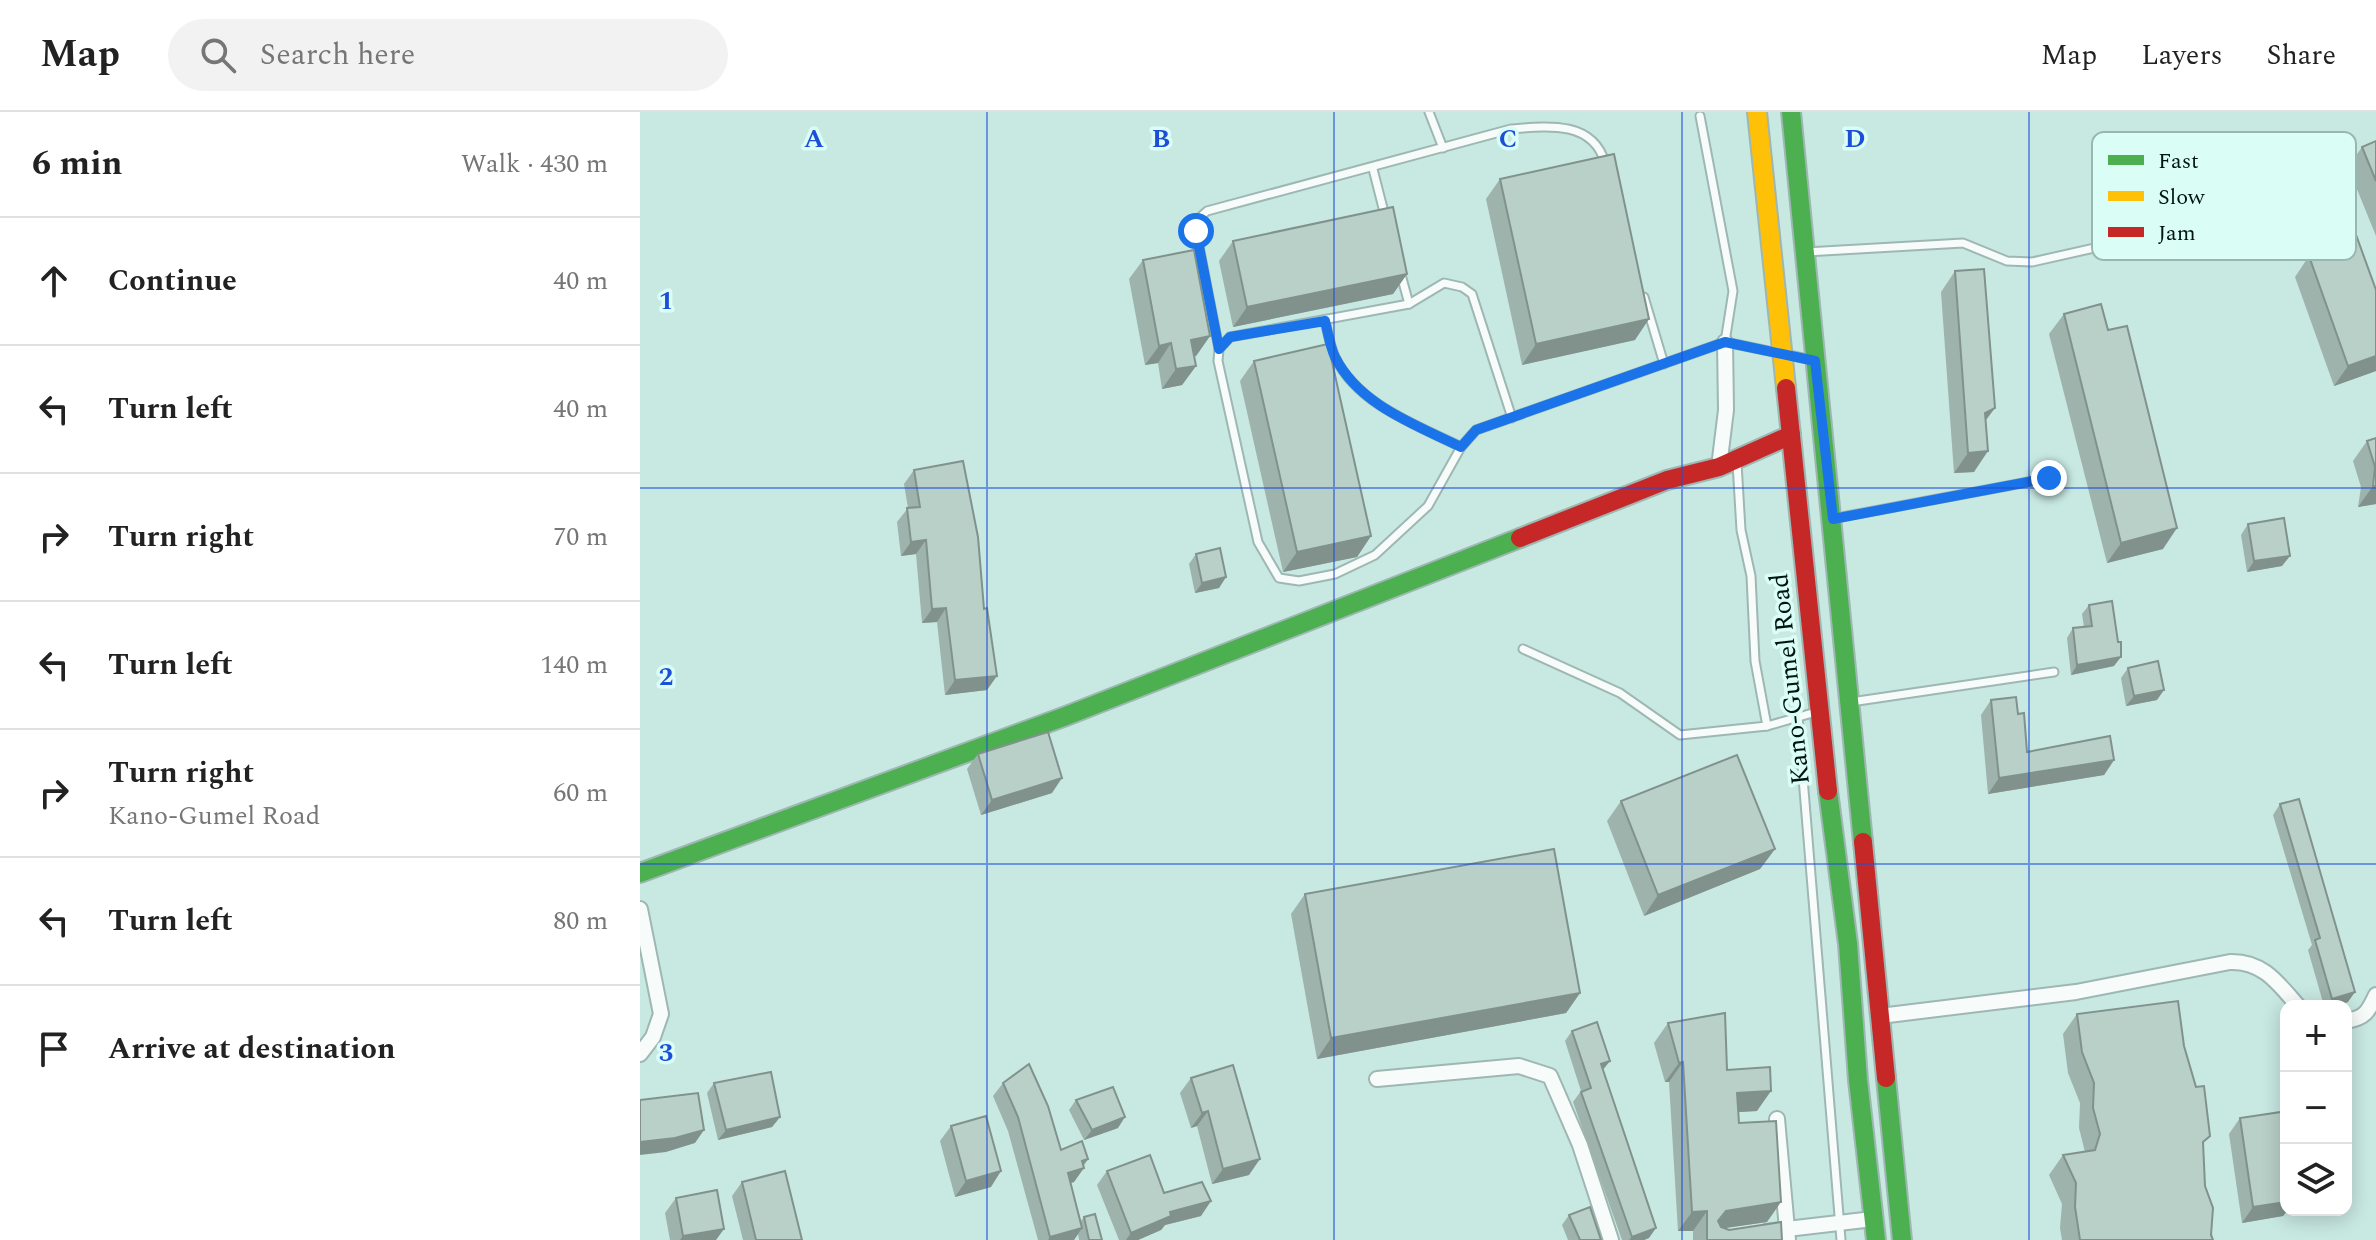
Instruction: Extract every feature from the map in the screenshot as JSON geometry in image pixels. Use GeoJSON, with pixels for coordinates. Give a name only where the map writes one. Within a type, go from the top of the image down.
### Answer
{"type":"FeatureCollection","features":[{"type":"Feature","properties":{"kind":"main road","name":"Kano-Gumel Road"},"geometry":{"type":"LineString","coordinates":[[1757,112],[1876,1240]]}},
{"type":"Feature","properties":{"kind":"main road"},"geometry":{"type":"LineString","coordinates":[[1791,112],[1902,1240]]}},
{"type":"Feature","properties":{"kind":"main road"},"geometry":{"type":"LineString","coordinates":[[640,873],[1066,716],[1667,480],[1728,463],[1791,435]]}},
{"type":"Feature","properties":{"kind":"street"},"geometry":{"type":"LineString","coordinates":[[1725,342],[1728,463]]}},
{"type":"Feature","properties":{"kind":"street"},"geometry":{"type":"LineString","coordinates":[[640,909],[661,1014],[653,1037],[640,1054]]}},
{"type":"Feature","properties":{"kind":"street"},"geometry":{"type":"LineString","coordinates":[[1880,1016],[2076,992],[2230,962],[2252,963],[2264,969],[2292,1000]]}},
{"type":"Feature","properties":{"kind":"street"},"geometry":{"type":"LineString","coordinates":[[2352,1019],[2368,1013],[2376,995]]}},
{"type":"Feature","properties":{"kind":"street"},"geometry":{"type":"LineString","coordinates":[[1377,1079],[1519,1066],[1550,1076],[1580,1145],[1611,1240]]}},
{"type":"Feature","properties":{"kind":"street"},"geometry":{"type":"LineString","coordinates":[[1777,1119],[1787,1234]]}},
{"type":"Feature","properties":{"kind":"street"},"geometry":{"type":"LineString","coordinates":[[1743,1236],[1787,1234],[1873,1219]]}},
{"type":"Feature","properties":{"kind":"lane"},"geometry":{"type":"LineString","coordinates":[[1429,112],[1443,148]]}},
{"type":"Feature","properties":{"kind":"lane"},"geometry":{"type":"LineString","coordinates":[[1700,116],[1733,291],[1725,342]]}},
{"type":"Feature","properties":{"kind":"lane"},"geometry":{"type":"LineString","coordinates":[[1606,167],[1602,151],[1581,132],[1555,125],[1511,129],[1373,169],[1227,205],[1198,219],[1196,231],[1219,349],[1218,361],[1258,542],[1279,578],[1299,581],[1335,574],[1375,555],[1428,506],[1461,447],[1476,430],[1725,342],[1815,361]]}},
{"type":"Feature","properties":{"kind":"lane"},"geometry":{"type":"LineString","coordinates":[[1373,169],[1389,229]]}},
{"type":"Feature","properties":{"kind":"lane"},"geometry":{"type":"LineString","coordinates":[[1804,252],[1963,243],[2007,261],[2032,262],[2092,249]]}},
{"type":"Feature","properties":{"kind":"lane"},"geometry":{"type":"LineString","coordinates":[[1397,259],[1409,304]]}},
{"type":"Feature","properties":{"kind":"lane"},"geometry":{"type":"LineString","coordinates":[[1219,349],[1230,337],[1409,304],[1444,283],[1462,287],[1472,294],[1512,418]]}},
{"type":"Feature","properties":{"kind":"lane"},"geometry":{"type":"LineString","coordinates":[[1641,288],[1664,364]]}},
{"type":"Feature","properties":{"kind":"lane"},"geometry":{"type":"LineString","coordinates":[[1325,321],[1335,357],[1354,384],[1389,411],[1461,447]]}},
{"type":"Feature","properties":{"kind":"lane"},"geometry":{"type":"LineString","coordinates":[[1728,463],[1751,576],[1755,661],[1767,726]]}},
{"type":"Feature","properties":{"kind":"lane"},"geometry":{"type":"LineString","coordinates":[[1833,519],[2049,478]]}},
{"type":"Feature","properties":{"kind":"lane"},"geometry":{"type":"LineString","coordinates":[[1523,649],[1620,693],[1680,735],[1767,726],[1822,711]]}},
{"type":"Feature","properties":{"kind":"lane"},"geometry":{"type":"LineString","coordinates":[[1849,703],[2054,672]]}},
{"type":"Feature","properties":{"kind":"lane"},"geometry":{"type":"LineString","coordinates":[[1798,717],[1841,1240]]}},
{"type":"Feature","properties":{"kind":"building"},"geometry":{"type":"Polygon","coordinates":[[[2376,141],[2376,181],[2362,147],[2376,141]]]}},
{"type":"Feature","properties":{"kind":"building"},"geometry":{"type":"Polygon","coordinates":[[[1614,154],[1649,319],[1536,344],[1500,179],[1614,154]]]}},
{"type":"Feature","properties":{"kind":"building"},"geometry":{"type":"Polygon","coordinates":[[[1393,207],[1407,274],[1247,307],[1233,241],[1393,207]]]}},
{"type":"Feature","properties":{"kind":"building"},"geometry":{"type":"Polygon","coordinates":[[[2356,235],[2376,290],[2376,356],[2348,366],[2310,260],[2356,260],[2356,235]]]}},
{"type":"Feature","properties":{"kind":"building"},"geometry":{"type":"Polygon","coordinates":[[[1194,250],[1210,336],[1191,340],[1196,366],[1176,369],[1171,343],[1159,346],[1143,260],[1194,250]]]}},
{"type":"Feature","properties":{"kind":"building"},"geometry":{"type":"Polygon","coordinates":[[[1984,269],[1995,408],[1985,413],[1988,451],[1968,453],[1955,271],[1984,269]]]}},
{"type":"Feature","properties":{"kind":"building"},"geometry":{"type":"Polygon","coordinates":[[[2101,304],[2108,330],[2127,326],[2177,528],[2121,543],[2064,314],[2101,304]]]}},
{"type":"Feature","properties":{"kind":"building"},"geometry":{"type":"Polygon","coordinates":[[[1328,344],[1371,536],[1297,552],[1254,361],[1328,344]]]}},
{"type":"Feature","properties":{"kind":"building"},"geometry":{"type":"Polygon","coordinates":[[[2376,438],[2376,486],[2373,486],[2375,467],[2367,441],[2376,438]]]}},
{"type":"Feature","properties":{"kind":"building"},"geometry":{"type":"Polygon","coordinates":[[[963,461],[978,537],[984,609],[987,608],[997,676],[955,680],[946,608],[932,609],[926,540],[911,542],[907,508],[920,507],[914,470],[963,461]]]}},
{"type":"Feature","properties":{"kind":"building"},"geometry":{"type":"Polygon","coordinates":[[[2284,518],[2290,556],[2254,561],[2248,524],[2284,518]]]}},
{"type":"Feature","properties":{"kind":"building"},"geometry":{"type":"Polygon","coordinates":[[[1220,548],[1226,577],[1202,583],[1196,554],[1220,548]]]}},
{"type":"Feature","properties":{"kind":"building"},"geometry":{"type":"Polygon","coordinates":[[[2112,601],[2121,657],[2077,665],[2073,628],[2092,626],[2089,605],[2112,601]]]}},
{"type":"Feature","properties":{"kind":"building"},"geometry":{"type":"Polygon","coordinates":[[[2158,661],[2164,690],[2134,696],[2128,668],[2158,661]]]}},
{"type":"Feature","properties":{"kind":"building"},"geometry":{"type":"Polygon","coordinates":[[[2016,697],[2018,714],[2024,713],[2027,752],[2110,736],[2114,760],[1999,778],[1991,700],[2016,697]]]}},
{"type":"Feature","properties":{"kind":"building"},"geometry":{"type":"Polygon","coordinates":[[[1048,732],[1062,778],[992,800],[978,754],[1048,732]]]}},
{"type":"Feature","properties":{"kind":"building"},"geometry":{"type":"Polygon","coordinates":[[[1737,755],[1775,849],[1658,895],[1621,801],[1737,755]]]}},
{"type":"Feature","properties":{"kind":"building"},"geometry":{"type":"Polygon","coordinates":[[[2299,799],[2355,992],[2332,999],[2315,940],[2320,938],[2280,804],[2299,799]]]}},
{"type":"Feature","properties":{"kind":"building"},"geometry":{"type":"Polygon","coordinates":[[[1554,849],[1580,993],[1331,1038],[1305,894],[1554,849]]]}},
{"type":"Feature","properties":{"kind":"building"},"geometry":{"type":"Polygon","coordinates":[[[2178,1001],[2184,1046],[2196,1087],[2204,1086],[2210,1136],[2203,1142],[2205,1186],[2213,1208],[2213,1240],[2080,1240],[2075,1207],[2076,1183],[2063,1155],[2095,1150],[2100,1134],[2093,1108],[2094,1083],[2082,1052],[2077,1014],[2178,1001]]]}},
{"type":"Feature","properties":{"kind":"building"},"geometry":{"type":"Polygon","coordinates":[[[1725,1013],[1727,1070],[1770,1067],[1771,1091],[1737,1093],[1739,1123],[1776,1121],[1781,1202],[1726,1211],[1718,1221],[1721,1227],[1729,1230],[1781,1222],[1782,1240],[1707,1240],[1707,1211],[1692,1212],[1683,1062],[1679,1063],[1668,1023],[1725,1013]]]}},
{"type":"Feature","properties":{"kind":"building"},"geometry":{"type":"Polygon","coordinates":[[[1597,1022],[1610,1061],[1601,1064],[1656,1228],[1632,1237],[1581,1092],[1591,1088],[1572,1031],[1597,1022]]]}},
{"type":"Feature","properties":{"kind":"building"},"geometry":{"type":"Polygon","coordinates":[[[1029,1064],[1048,1106],[1061,1150],[1082,1141],[1088,1159],[1082,1161],[1084,1168],[1068,1173],[1082,1228],[1050,1237],[1018,1117],[1003,1083],[1029,1064]]]}},
{"type":"Feature","properties":{"kind":"building"},"geometry":{"type":"Polygon","coordinates":[[[1233,1065],[1260,1159],[1223,1169],[1208,1111],[1202,1113],[1191,1078],[1233,1065]]]}},
{"type":"Feature","properties":{"kind":"building"},"geometry":{"type":"Polygon","coordinates":[[[771,1072],[780,1117],[726,1130],[714,1083],[771,1072]]]}},
{"type":"Feature","properties":{"kind":"building"},"geometry":{"type":"Polygon","coordinates":[[[1113,1087],[1125,1117],[1092,1130],[1076,1100],[1113,1087]]]}},
{"type":"Feature","properties":{"kind":"building"},"geometry":{"type":"Polygon","coordinates":[[[698,1093],[704,1130],[675,1138],[640,1142],[640,1100],[698,1093]]]}},
{"type":"Feature","properties":{"kind":"building"},"geometry":{"type":"Polygon","coordinates":[[[2280,1112],[2280,1203],[2253,1207],[2240,1118],[2280,1112]]]}},
{"type":"Feature","properties":{"kind":"building"},"geometry":{"type":"Polygon","coordinates":[[[986,1116],[1001,1171],[966,1181],[951,1126],[986,1116]]]}},
{"type":"Feature","properties":{"kind":"building"},"geometry":{"type":"Polygon","coordinates":[[[1150,1155],[1164,1193],[1202,1182],[1211,1201],[1170,1212],[1171,1216],[1131,1233],[1107,1171],[1150,1155]]]}},
{"type":"Feature","properties":{"kind":"building"},"geometry":{"type":"Polygon","coordinates":[[[785,1171],[802,1240],[756,1240],[742,1182],[785,1171]]]}},
{"type":"Feature","properties":{"kind":"building"},"geometry":{"type":"Polygon","coordinates":[[[717,1190],[724,1229],[683,1236],[676,1198],[717,1190]]]}},
{"type":"Feature","properties":{"kind":"building"},"geometry":{"type":"Polygon","coordinates":[[[1590,1207],[1601,1240],[1580,1240],[1569,1215],[1590,1207]]]}},
{"type":"Feature","properties":{"kind":"building"},"geometry":{"type":"Polygon","coordinates":[[[1095,1214],[1102,1240],[1089,1240],[1084,1217],[1095,1214]]]}},
{"type":"Feature","properties":{"kind":"traffic: fast"},"geometry":{"type":"LineString","coordinates":[[1791,112],[1863,842]]}},
{"type":"Feature","properties":{"kind":"traffic: fast"},"geometry":{"type":"LineString","coordinates":[[640,873],[1066,716],[1520,538]]}},
{"type":"Feature","properties":{"kind":"traffic: fast"},"geometry":{"type":"LineString","coordinates":[[1828,791],[1848,944],[1858,1080],[1876,1240]]}},
{"type":"Feature","properties":{"kind":"traffic: fast"},"geometry":{"type":"LineString","coordinates":[[1886,1078],[1902,1240]]}},
{"type":"Feature","properties":{"kind":"traffic: slow"},"geometry":{"type":"LineString","coordinates":[[1757,112],[1786,388]]}},
{"type":"Feature","properties":{"kind":"traffic: jam"},"geometry":{"type":"LineString","coordinates":[[1786,388],[1828,791]]}},
{"type":"Feature","properties":{"kind":"traffic: jam"},"geometry":{"type":"LineString","coordinates":[[1520,538],[1667,480],[1719,467],[1791,435]]}},
{"type":"Feature","properties":{"kind":"traffic: jam"},"geometry":{"type":"LineString","coordinates":[[1863,842],[1886,1078]]}},
{"type":"Feature","properties":{"kind":"route"},"geometry":{"type":"LineString","coordinates":[[1196,231],[1219,349],[1230,337],[1325,321],[1335,357],[1354,384],[1389,411],[1461,447],[1476,430],[1725,342],[1815,361],[1833,519],[2049,478]]}}]}
